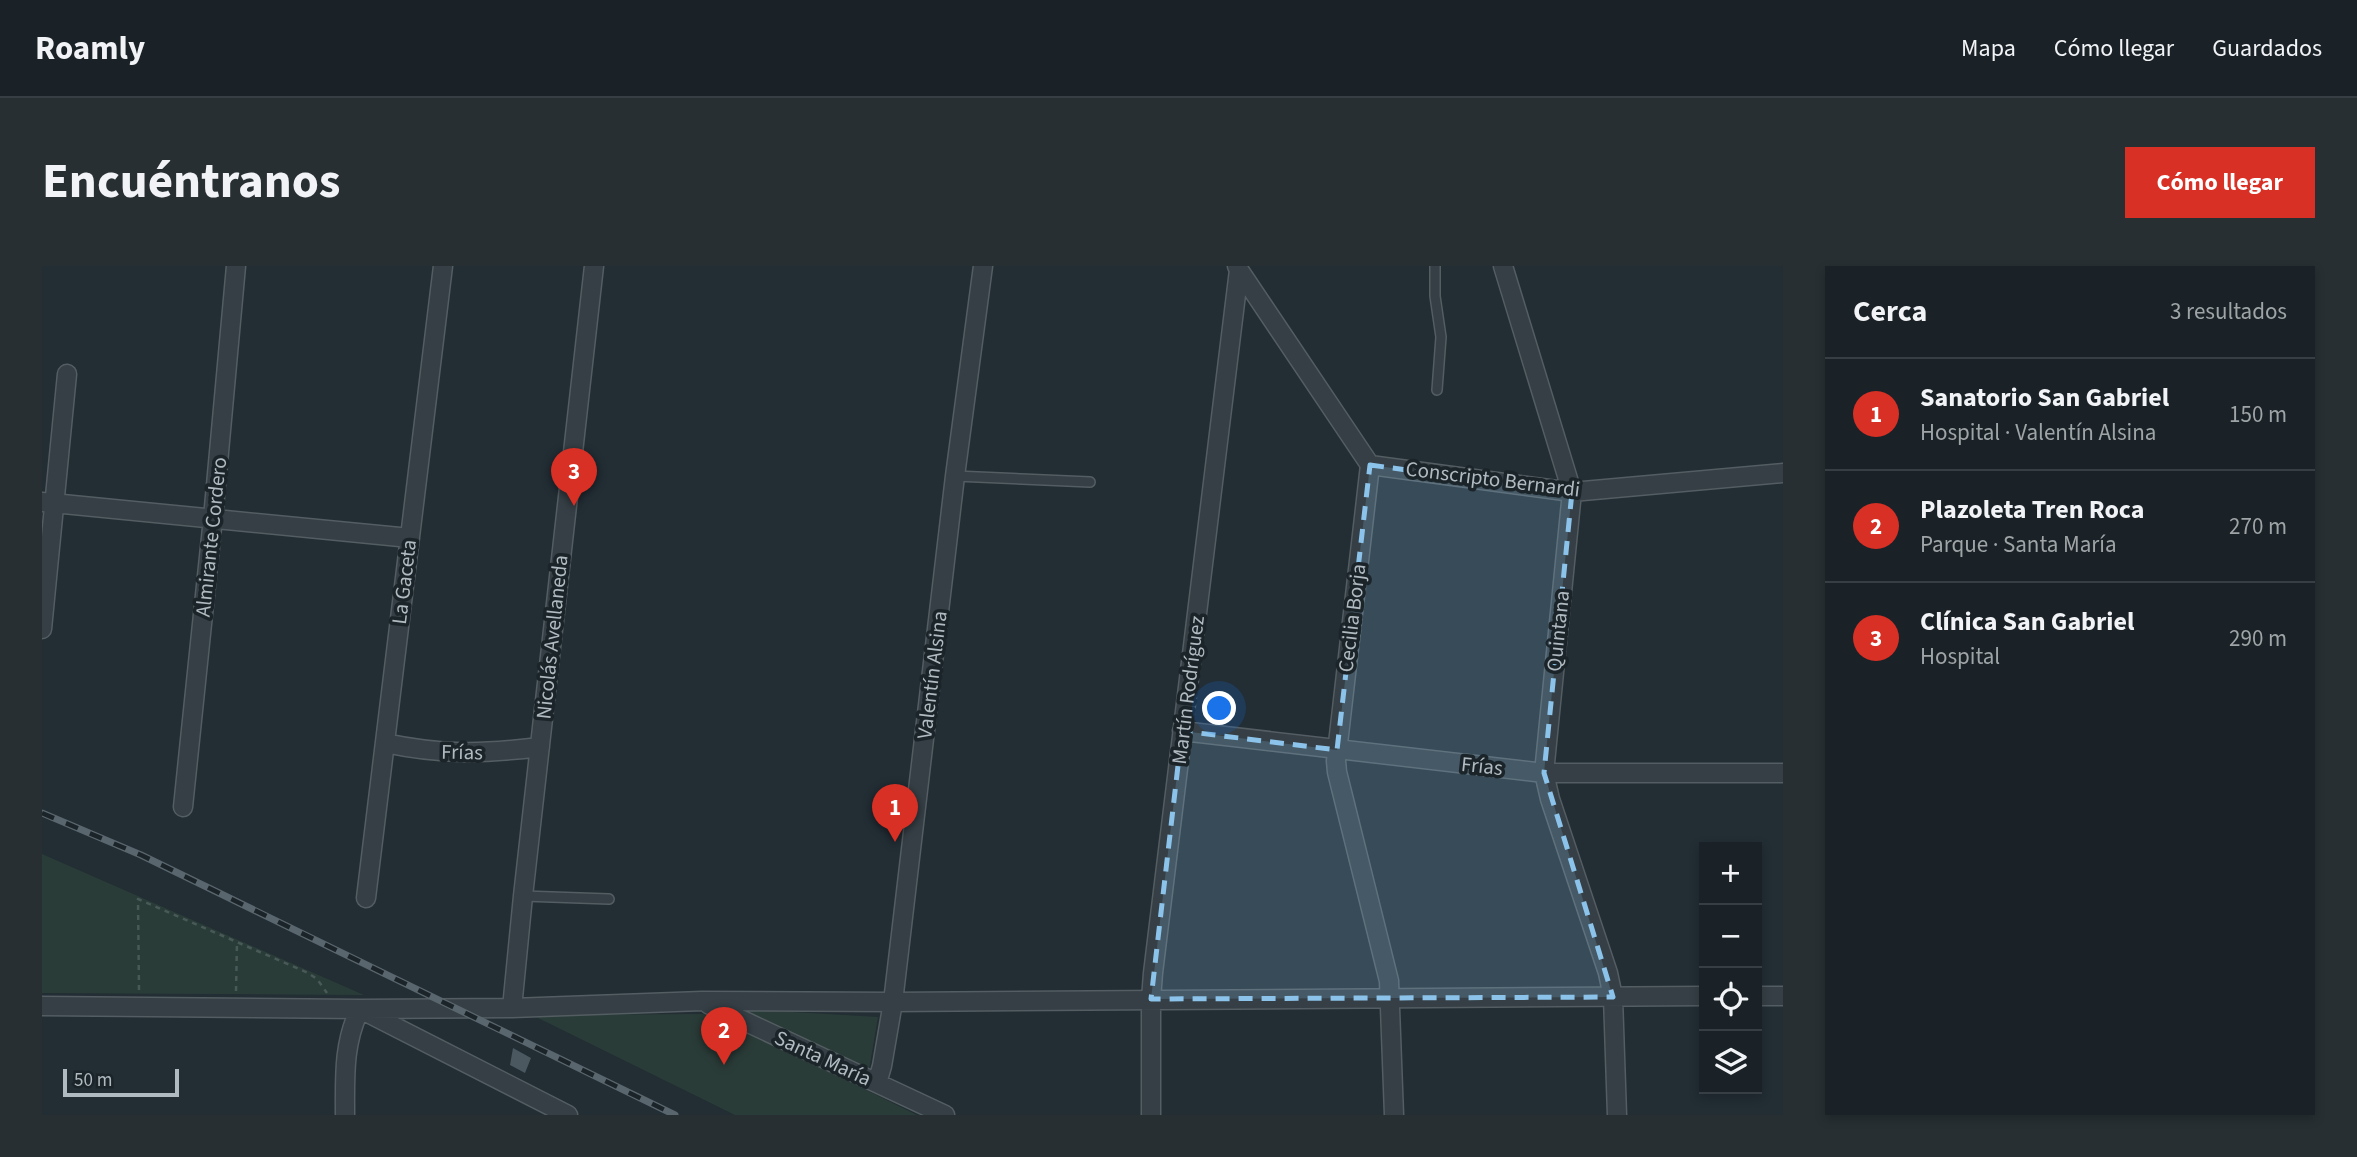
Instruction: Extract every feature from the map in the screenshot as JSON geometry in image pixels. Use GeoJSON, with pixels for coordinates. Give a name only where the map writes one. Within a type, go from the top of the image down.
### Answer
{"type":"FeatureCollection","features":[{"type":"Feature","properties":{"kind":"street","name":"Almirante Cordero"},"geometry":{"type":"LineString","coordinates":[[183,807],[236,266]]}},
{"type":"Feature","properties":{"kind":"street","name":"La Gaceta"},"geometry":{"type":"LineString","coordinates":[[366,898],[443,266]]}},
{"type":"Feature","properties":{"kind":"street","name":"Nicolás Avellaneda"},"geometry":{"type":"LineString","coordinates":[[513,1008],[523,896],[594,266]]}},
{"type":"Feature","properties":{"kind":"street","name":"Valentín Alsina"},"geometry":{"type":"LineString","coordinates":[[877,1083],[893,1002],[955,476],[983,266]]}},
{"type":"Feature","properties":{"kind":"street","name":"Quintana"},"geometry":{"type":"LineString","coordinates":[[1503,266],[1572,492],[1544,773],[1550,800],[1608,973],[1613,997],[1617,1115]]}},
{"type":"Feature","properties":{"kind":"street"},"geometry":{"type":"LineString","coordinates":[[1238,268],[1370,465]]}},
{"type":"Feature","properties":{"kind":"street","name":"Martín Rodríguez"},"geometry":{"type":"LineString","coordinates":[[1151,1115],[1151,999],[1238,268]]}},
{"type":"Feature","properties":{"kind":"street"},"geometry":{"type":"LineString","coordinates":[[42,629],[48,502],[67,374]]}},
{"type":"Feature","properties":{"kind":"street","name":"Conscripto Bernardi"},"geometry":{"type":"LineString","coordinates":[[1370,465],[1572,492],[1783,473]]}},
{"type":"Feature","properties":{"kind":"street","name":"Cecilia Borja"},"geometry":{"type":"LineString","coordinates":[[1370,465],[1337,750],[1337,772],[1389,981],[1394,1115]]}},
{"type":"Feature","properties":{"kind":"street"},"geometry":{"type":"LineString","coordinates":[[48,502],[410,538]]}},
{"type":"Feature","properties":{"kind":"street","name":"Frías"},"geometry":{"type":"LineString","coordinates":[[1182,731],[1544,773],[1783,773]]}},
{"type":"Feature","properties":{"kind":"street","name":"Frías"},"geometry":{"type":"LineString","coordinates":[[385,743],[444,753],[540,747]]}},
{"type":"Feature","properties":{"kind":"street"},"geometry":{"type":"LineString","coordinates":[[42,1006],[360,1009],[513,1008],[702,1001],[1699,996]]}},
{"type":"Feature","properties":{"kind":"street"},"geometry":{"type":"LineString","coordinates":[[1762,996],[1783,996]]}},
{"type":"Feature","properties":{"kind":"street","name":"Santa María"},"geometry":{"type":"LineString","coordinates":[[702,1001],[945,1115]]}},
{"type":"Feature","properties":{"kind":"street"},"geometry":{"type":"LineString","coordinates":[[345,1115],[346,1052],[360,1009]]}},
{"type":"Feature","properties":{"kind":"street"},"geometry":{"type":"LineString","coordinates":[[360,1009],[568,1115]]}},
{"type":"Feature","properties":{"kind":"lane"},"geometry":{"type":"LineString","coordinates":[[1435,266],[1435,296],[1441,337],[1437,390]]}},
{"type":"Feature","properties":{"kind":"lane"},"geometry":{"type":"LineString","coordinates":[[955,476],[1090,482]]}},
{"type":"Feature","properties":{"kind":"lane"},"geometry":{"type":"LineString","coordinates":[[523,896],[609,899]]}},
{"type":"Feature","properties":{"kind":"path"},"geometry":{"type":"LineString","coordinates":[[139,1007],[138,899],[317,979],[327,991],[329,1009]]}},
{"type":"Feature","properties":{"kind":"path"},"geometry":{"type":"LineString","coordinates":[[236,1008],[237,942]]}},
{"type":"Feature","properties":{"kind":"highlighted area"},"geometry":{"type":"Polygon","coordinates":[[[1370,465],[1572,492],[1544,773],[1613,997],[1151,999],[1182,731],[1337,750],[1370,465]]]}},
{"type":"Feature","properties":{"kind":"green space"},"geometry":{"type":"Polygon","coordinates":[[[42,854],[364,995],[42,993],[42,854]]]}},
{"type":"Feature","properties":{"kind":"green space"},"geometry":{"type":"Polygon","coordinates":[[[739,1009],[878,1017],[869,1070],[739,1009]]]}},
{"type":"Feature","properties":{"kind":"green space"},"geometry":{"type":"Polygon","coordinates":[[[711,1014],[917,1115],[735,1115],[532,1015],[711,1014]]]}},
{"type":"Feature","properties":{"kind":"building"},"geometry":{"type":"Polygon","coordinates":[[[513,1048],[531,1058],[525,1073],[510,1065],[513,1048]]]}},
{"type":"Feature","properties":{"kind":"railway"},"geometry":{"type":"LineString","coordinates":[[42,813],[141,855],[675,1115]]}},
{"type":"Feature","properties":{"kind":"place","name":"Clínica San Gabriel"},"geometry":{"type":"Point","coordinates":[574,506]}},
{"type":"Feature","properties":{"kind":"place","name":"Sanatorio San Gabriel"},"geometry":{"type":"Point","coordinates":[895,842]}},
{"type":"Feature","properties":{"kind":"place","name":"Plazoleta Tren Roca"},"geometry":{"type":"Point","coordinates":[724,1065]}}]}
